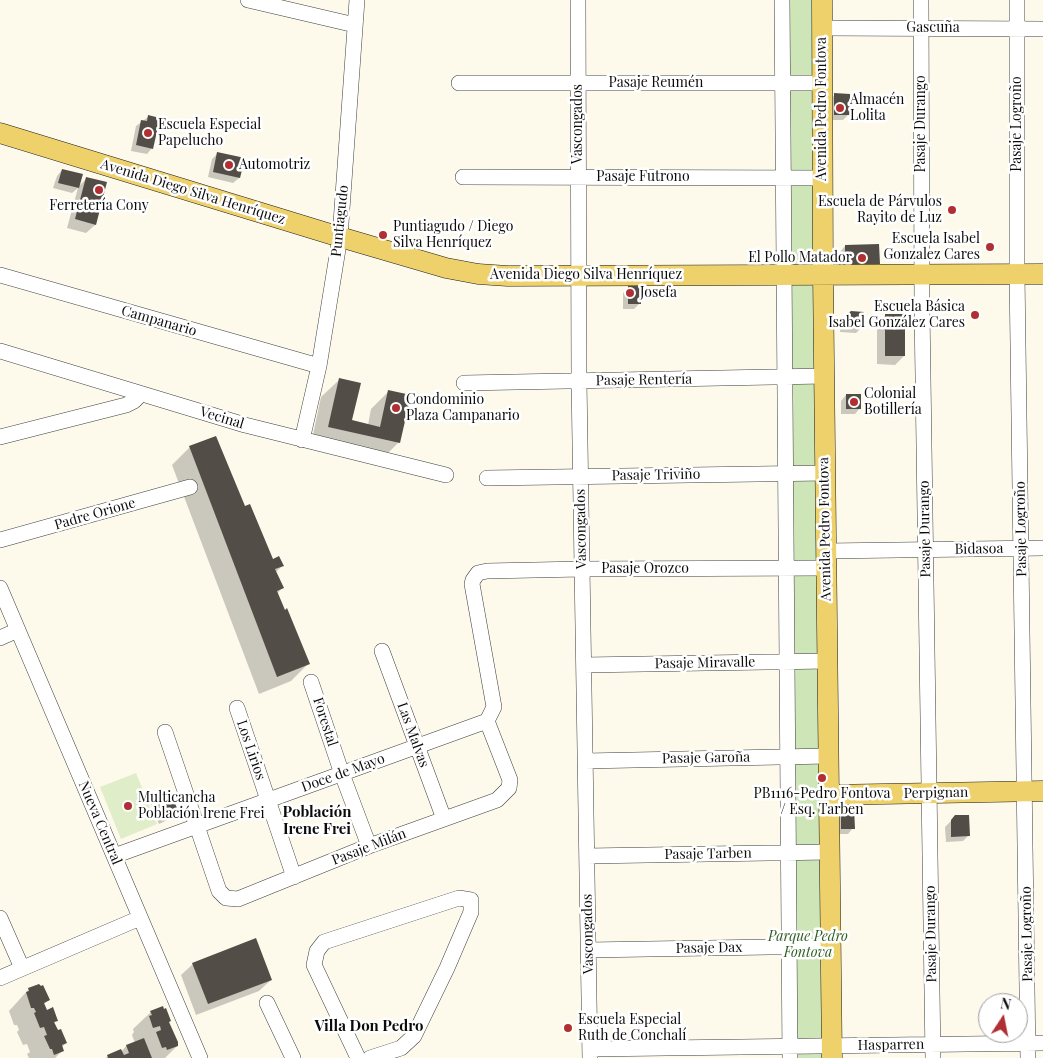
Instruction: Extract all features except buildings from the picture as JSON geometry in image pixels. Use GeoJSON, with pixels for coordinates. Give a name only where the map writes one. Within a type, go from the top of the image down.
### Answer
{"type":"FeatureCollection","features":[{"type":"Feature","properties":{"kind":"main road","name":"Avenida Pedro Fontova"},"geometry":{"type":"LineString","coordinates":[[822,0],[822,178],[832,1052]]}},
{"type":"Feature","properties":{"kind":"main road","name":"Avenida Diego Silva Henríquez"},"geometry":{"type":"LineString","coordinates":[[0,133],[340,237],[462,272],[493,276],[1043,274]]}},
{"type":"Feature","properties":{"kind":"main road","name":"Perpignan"},"geometry":{"type":"LineString","coordinates":[[828,795],[1034,792]]}},
{"type":"Feature","properties":{"kind":"street"},"geometry":{"type":"LineString","coordinates":[[248,0],[355,25]]}},
{"type":"Feature","properties":{"kind":"street","name":"Puntiagudo"},"geometry":{"type":"LineString","coordinates":[[302,440],[319,366],[340,237],[357,0]]}},
{"type":"Feature","properties":{"kind":"street","name":"Vascongados"},"geometry":{"type":"LineString","coordinates":[[578,0],[579,381],[590,1054]]}},
{"type":"Feature","properties":{"kind":"street"},"geometry":{"type":"LineString","coordinates":[[782,0],[790,1052]]}},
{"type":"Feature","properties":{"kind":"street","name":"Pasaje Durango"},"geometry":{"type":"LineString","coordinates":[[921,0],[922,274],[933,1051]]}},
{"type":"Feature","properties":{"kind":"street","name":"Pasaje Logroño"},"geometry":{"type":"LineString","coordinates":[[1017,0],[1017,274],[1021,548],[1034,792],[1033,1048]]}},
{"type":"Feature","properties":{"kind":"street","name":"Gascuña"},"geometry":{"type":"LineString","coordinates":[[822,28],[1043,29]]}},
{"type":"Feature","properties":{"kind":"street","name":"Pasaje Reumén"},"geometry":{"type":"LineString","coordinates":[[459,83],[822,82]]}},
{"type":"Feature","properties":{"kind":"street","name":"Pasaje Futrono"},"geometry":{"type":"LineString","coordinates":[[463,177],[822,178]]}},
{"type":"Feature","properties":{"kind":"street","name":"Campanario"},"geometry":{"type":"LineString","coordinates":[[0,275],[319,366]]}},
{"type":"Feature","properties":{"kind":"street","name":"Vecinal"},"geometry":{"type":"LineString","coordinates":[[0,351],[245,426],[446,475]]}},
{"type":"Feature","properties":{"kind":"street","name":"Pasaje Rentería"},"geometry":{"type":"LineString","coordinates":[[464,383],[824,376]]}},
{"type":"Feature","properties":{"kind":"street"},"geometry":{"type":"LineString","coordinates":[[0,437],[126,405],[141,394]]}},
{"type":"Feature","properties":{"kind":"street","name":"Pasaje Triviño"},"geometry":{"type":"LineString","coordinates":[[487,478],[825,473]]}},
{"type":"Feature","properties":{"kind":"street","name":"Padre Orione"},"geometry":{"type":"LineString","coordinates":[[0,540],[190,487]]}},
{"type":"Feature","properties":{"kind":"street","name":"Bidasoa"},"geometry":{"type":"LineString","coordinates":[[826,559],[926,550],[1043,548]]}},
{"type":"Feature","properties":{"kind":"street","name":"Pasaje Orozco"},"geometry":{"type":"LineString","coordinates":[[487,721],[494,707],[472,584],[475,576],[482,572],[582,569],[786,568],[826,559]]}},
{"type":"Feature","properties":{"kind":"street","name":"Nueva Central"},"geometry":{"type":"LineString","coordinates":[[0,588],[200,1058]]}},
{"type":"Feature","properties":{"kind":"street"},"geometry":{"type":"LineString","coordinates":[[0,638],[18,630]]}},
{"type":"Feature","properties":{"kind":"street","name":"Las Malvas"},"geometry":{"type":"LineString","coordinates":[[382,652],[444,819]]}},
{"type":"Feature","properties":{"kind":"street","name":"Pasaje Miravalle"},"geometry":{"type":"LineString","coordinates":[[584,665],[827,661]]}},
{"type":"Feature","properties":{"kind":"street","name":"Forestal"},"geometry":{"type":"LineString","coordinates":[[312,682],[342,774],[369,846]]}},
{"type":"Feature","properties":{"kind":"street","name":"Los Lirios"},"geometry":{"type":"LineString","coordinates":[[237,708],[294,877]]}},
{"type":"Feature","properties":{"kind":"street","name":"Doce de Mayo"},"geometry":{"type":"LineString","coordinates":[[114,856],[487,721]]}},
{"type":"Feature","properties":{"kind":"street","name":"Pasaje Milán"},"geometry":{"type":"LineString","coordinates":[[197,826],[219,891],[226,898],[238,899],[369,846],[496,800],[509,788],[510,780],[487,721]]}},
{"type":"Feature","properties":{"kind":"street"},"geometry":{"type":"LineString","coordinates":[[165,732],[197,826]]}},
{"type":"Feature","properties":{"kind":"street","name":"Pasaje Garoña"},"geometry":{"type":"LineString","coordinates":[[585,761],[828,756]]}},
{"type":"Feature","properties":{"kind":"street","name":"Pasaje Tarben"},"geometry":{"type":"LineString","coordinates":[[587,856],[829,852]]}},
{"type":"Feature","properties":{"kind":"street"},"geometry":{"type":"LineString","coordinates":[[358,1058],[314,965],[317,951],[324,942],[459,898],[471,900],[471,912],[414,1036],[401,1048],[370,1058]]}},
{"type":"Feature","properties":{"kind":"street"},"geometry":{"type":"LineString","coordinates":[[0,918],[22,968]]}},
{"type":"Feature","properties":{"kind":"street"},"geometry":{"type":"LineString","coordinates":[[0,978],[140,918]]}},
{"type":"Feature","properties":{"kind":"street","name":"Pasaje Dax"},"geometry":{"type":"LineString","coordinates":[[588,950],[830,946]]}},
{"type":"Feature","properties":{"kind":"street"},"geometry":{"type":"LineString","coordinates":[[267,1003],[293,1058]]}},
{"type":"Feature","properties":{"kind":"street","name":"Hasparren"},"geometry":{"type":"LineString","coordinates":[[590,1054],[933,1051],[1033,1048]]}},
{"type":"Feature","properties":{"kind":"green space","name":"Parque Pedro Fontova"},"geometry":{"type":"Polygon","coordinates":[[[784,0],[815,0],[825,1058],[792,1058],[784,0]]]}},
{"type":"Feature","properties":{"kind":"green space","name":"Multicancha Población Irene Frei"},"geometry":{"type":"Polygon","coordinates":[[[136,773],[157,824],[121,839],[100,787],[136,773]]]}},
{"type":"Feature","properties":{"kind":"place","name":"Almacén Lolita"},"geometry":{"type":"Point","coordinates":[840,108]}},
{"type":"Feature","properties":{"kind":"place","name":"Escuela Especial Papelucho"},"geometry":{"type":"Point","coordinates":[148,133]}},
{"type":"Feature","properties":{"kind":"place","name":"Automotriz"},"geometry":{"type":"Point","coordinates":[229,165]}},
{"type":"Feature","properties":{"kind":"place","name":"Ferretería Cony"},"geometry":{"type":"Point","coordinates":[99,190]}},
{"type":"Feature","properties":{"kind":"place","name":"Escuela de Párvulos Rayito de Luz"},"geometry":{"type":"Point","coordinates":[952,210]}},
{"type":"Feature","properties":{"kind":"place","name":"Puntiagudo / Diego Silva Henríquez"},"geometry":{"type":"Point","coordinates":[383,235]}},
{"type":"Feature","properties":{"kind":"place","name":"Escuela Isabel Gonzalez Cares"},"geometry":{"type":"Point","coordinates":[990,247]}},
{"type":"Feature","properties":{"kind":"place","name":"El Pollo Matador"},"geometry":{"type":"Point","coordinates":[862,258]}},
{"type":"Feature","properties":{"kind":"place","name":"Josefa"},"geometry":{"type":"Point","coordinates":[630,293]}},
{"type":"Feature","properties":{"kind":"place","name":"Escuela Básica Isabel González Cares"},"geometry":{"type":"Point","coordinates":[975,315]}},
{"type":"Feature","properties":{"kind":"place","name":"Colonial Botillería"},"geometry":{"type":"Point","coordinates":[854,402]}},
{"type":"Feature","properties":{"kind":"place","name":"Condominio Plaza Campanario"},"geometry":{"type":"Point","coordinates":[396,408]}},
{"type":"Feature","properties":{"kind":"place","name":"PB1116-Pedro Fontova / Esq. Tarben"},"geometry":{"type":"Point","coordinates":[822,778]}},
{"type":"Feature","properties":{"kind":"place","name":"Multicancha Población Irene Frei"},"geometry":{"type":"Point","coordinates":[128,806]}},
{"type":"Feature","properties":{"kind":"place","name":"Escuela Especial Ruth de Conchalí"},"geometry":{"type":"Point","coordinates":[568,1028]}},
{"type":"Feature","properties":{"kind":"district","name":"Población Irene Frei"},"geometry":{"type":"Point","coordinates":[317,820]}},
{"type":"Feature","properties":{"kind":"district","name":"Villa Don Pedro"},"geometry":{"type":"Point","coordinates":[369,1026]}}]}
